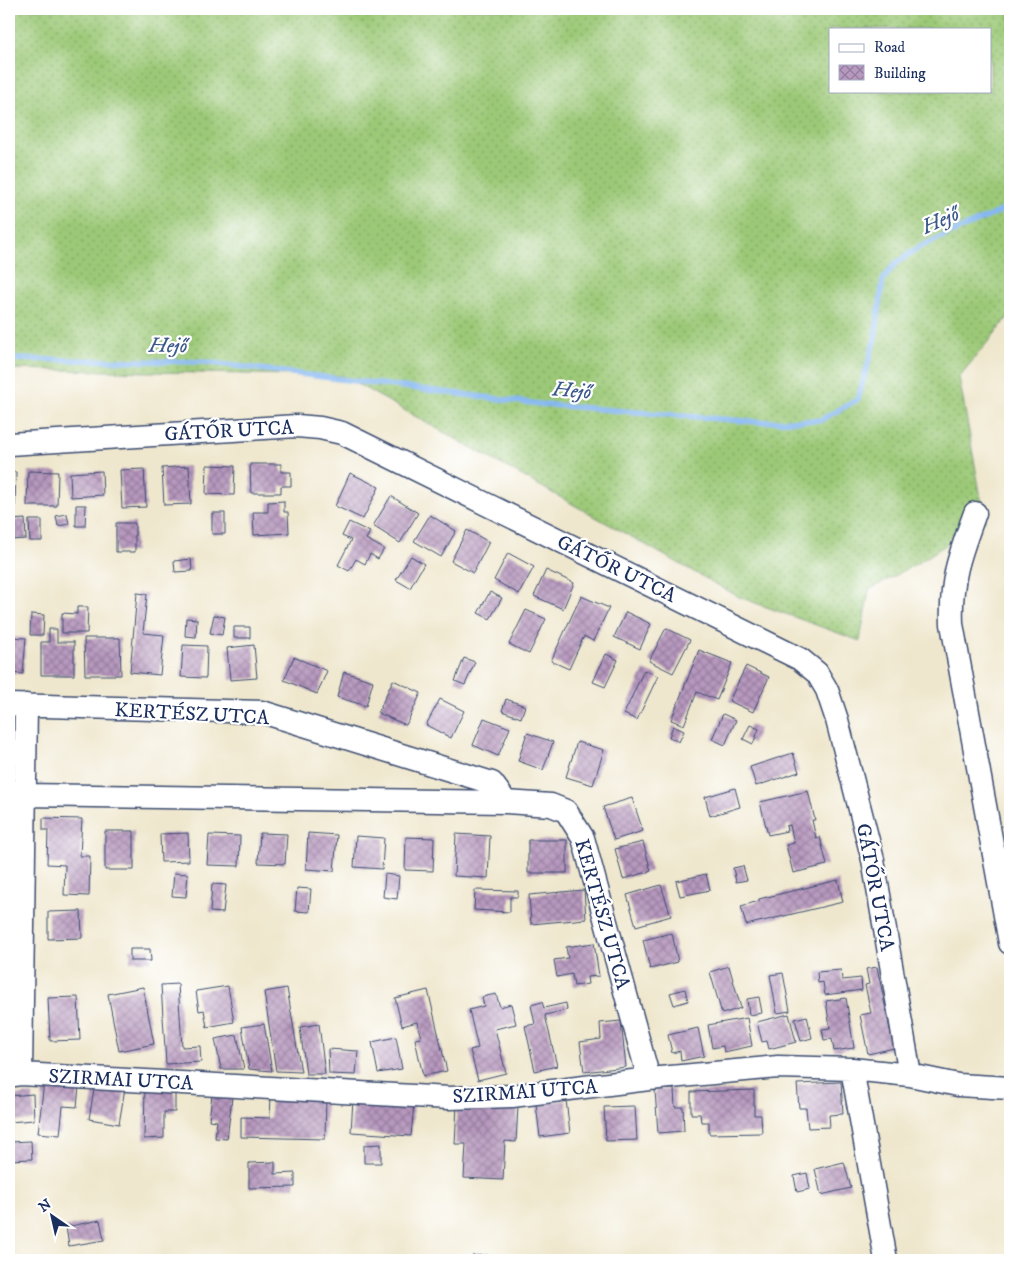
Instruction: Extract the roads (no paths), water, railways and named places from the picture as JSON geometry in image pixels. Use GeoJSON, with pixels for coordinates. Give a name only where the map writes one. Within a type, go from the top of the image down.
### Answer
{"type":"FeatureCollection","features":[{"type":"Feature","properties":{"kind":"street","name":"GÁTŐR UTCA"},"geometry":{"type":"LineString","coordinates":[[9,444],[297,426],[320,428],[342,433],[800,658],[817,673],[826,690],[837,720],[873,860],[910,1075]]}},
{"type":"Feature","properties":{"kind":"street"},"geometry":{"type":"LineString","coordinates":[[974,513],[957,560],[951,603],[952,624],[1010,943]]}},
{"type":"Feature","properties":{"kind":"street"},"geometry":{"type":"LineString","coordinates":[[15,1075],[24,795],[17,705]]}},
{"type":"Feature","properties":{"kind":"street","name":"KERTÉSZ UTCA"},"geometry":{"type":"LineString","coordinates":[[17,705],[262,712],[492,783],[506,802]]}},
{"type":"Feature","properties":{"kind":"street","name":"KERTÉSZ UTCA"},"geometry":{"type":"LineString","coordinates":[[24,795],[506,802],[551,805],[566,811],[583,838],[649,1079]]}},
{"type":"Feature","properties":{"kind":"street","name":"SZIRMAI UTCA"},"geometry":{"type":"LineString","coordinates":[[15,1075],[449,1098],[512,1096],[649,1079],[778,1067],[852,1069],[910,1075],[958,1085],[1010,1088]]}},
{"type":"Feature","properties":{"kind":"street"},"geometry":{"type":"LineString","coordinates":[[852,1069],[886,1260]]}},
{"type":"Feature","properties":{"kind":"waterway","name":"Hejő"},"geometry":{"type":"LineString","coordinates":[[9,359],[204,362],[539,404],[758,422],[821,420],[858,399],[875,338],[883,280],[895,264],[919,247],[1010,207]]}}]}
